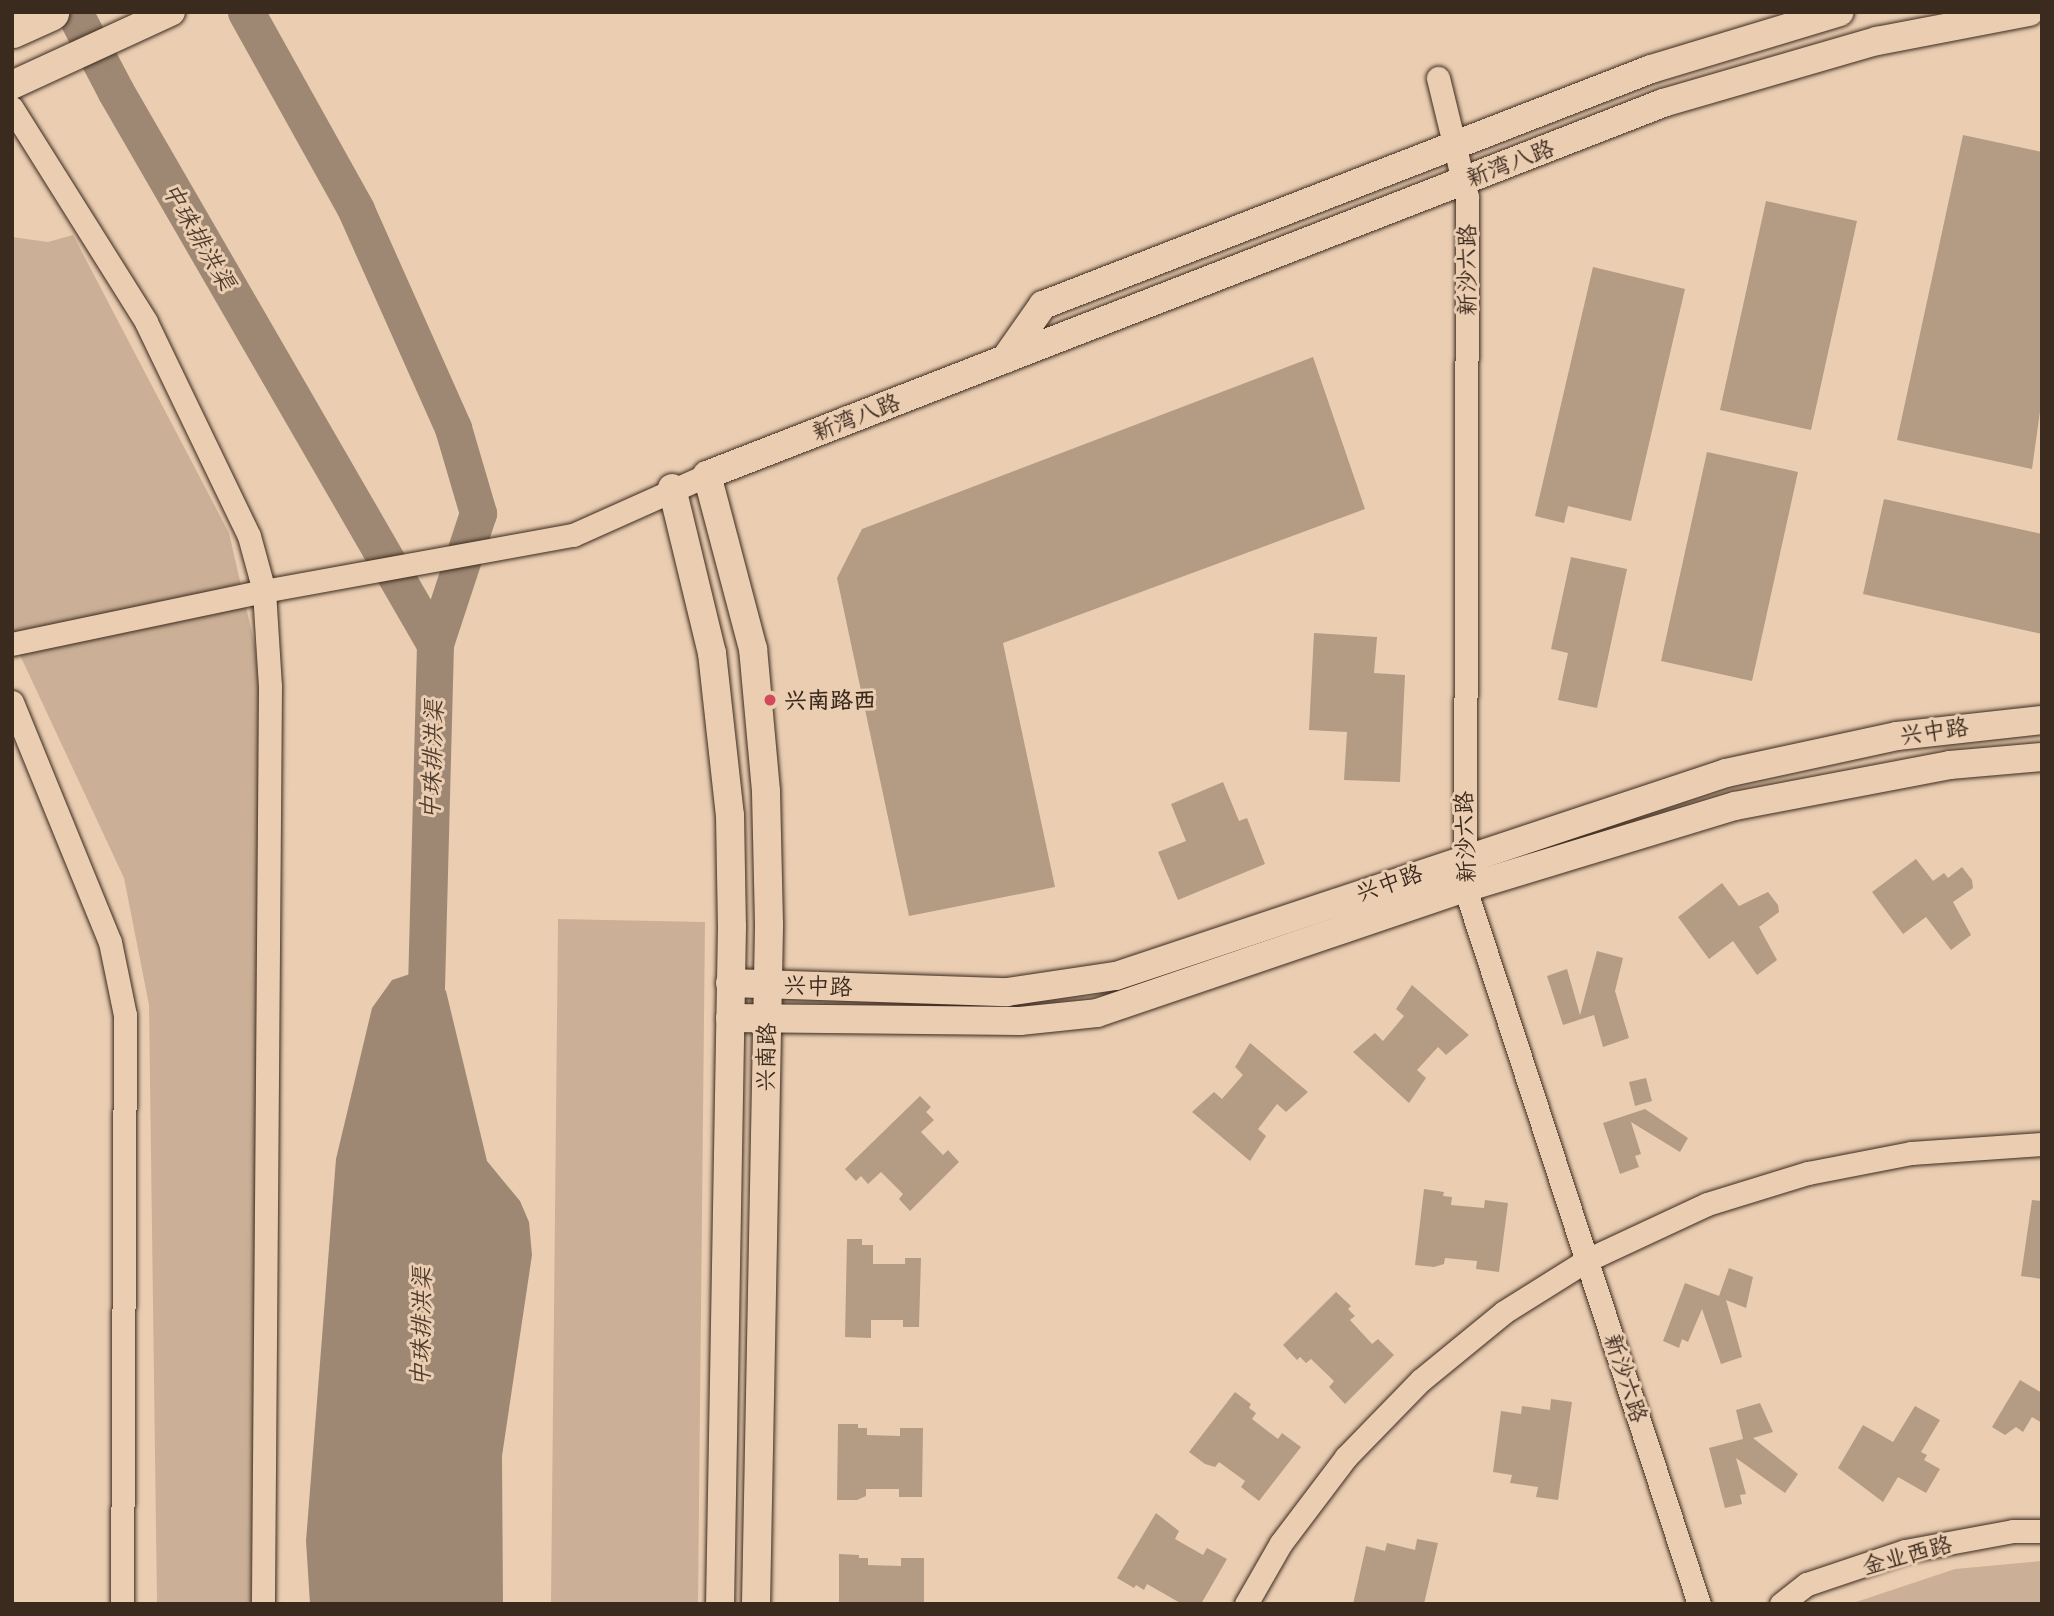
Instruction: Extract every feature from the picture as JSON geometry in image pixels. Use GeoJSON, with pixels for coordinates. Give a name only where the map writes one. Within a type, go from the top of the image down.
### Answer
{"type":"FeatureCollection","features":[{"type":"Feature","properties":{"kind":"highway"},"geometry":{"type":"LineString","coordinates":[[12,29],[50,12]]}},
{"type":"Feature","properties":{"kind":"street"},"geometry":{"type":"LineString","coordinates":[[19,82],[171,12]]}},
{"type":"Feature","properties":{"kind":"street","name":"新湾八路"},"geometry":{"type":"LineString","coordinates":[[1004,359],[1043,305],[1651,69],[1840,12]]}},
{"type":"Feature","properties":{"kind":"street","name":"新湾八路"},"geometry":{"type":"LineString","coordinates":[[707,475],[1464,181],[1734,80],[1877,41],[2029,12]]}},
{"type":"Feature","properties":{"kind":"street","name":"新沙六路"},"geometry":{"type":"LineString","coordinates":[[1438,78],[1464,181],[1467,211],[1462,857],[1465,888],[1699,1604]]}},
{"type":"Feature","properties":{"kind":"street"},"geometry":{"type":"LineString","coordinates":[[12,108],[146,322],[249,536],[264,591],[271,686],[263,1604]]}},
{"type":"Feature","properties":{"kind":"street"},"geometry":{"type":"LineString","coordinates":[[12,644],[264,591],[573,535],[672,488],[707,475]]}},
{"type":"Feature","properties":{"kind":"street","name":"兴南路"},"geometry":{"type":"LineString","coordinates":[[707,475],[753,649],[767,815],[767,984],[756,1604]]}},
{"type":"Feature","properties":{"kind":"street","name":"兴南路"},"geometry":{"type":"LineString","coordinates":[[672,488],[712,653],[720,707],[731,829],[720,1604]]}},
{"type":"Feature","properties":{"kind":"street"},"geometry":{"type":"LineString","coordinates":[[12,702],[110,942],[125,1015],[122,1604]]}},
{"type":"Feature","properties":{"kind":"street","name":"兴中路"},"geometry":{"type":"LineString","coordinates":[[730,983],[1007,992],[1116,976],[1462,857],[1726,773],[1897,736],[2042,720]]}},
{"type":"Feature","properties":{"kind":"street","name":"兴中路"},"geometry":{"type":"LineString","coordinates":[[730,1018],[1020,1021],[1097,1013],[1465,888],[1735,806],[1915,770],[2042,757]]}},
{"type":"Feature","properties":{"kind":"street"},"geometry":{"type":"LineString","coordinates":[[1246,1604],[1281,1543],[1346,1457],[1421,1380],[1504,1312],[1587,1260],[1683,1214],[1808,1173],[1911,1153],[2042,1144]]}},
{"type":"Feature","properties":{"kind":"street","name":"金业西路"},"geometry":{"type":"LineString","coordinates":[[1781,1604],[1807,1584],[1905,1551],[2014,1531],[2042,1531]]}},
{"type":"Feature","properties":{"kind":"shaded area"},"geometry":{"type":"Polygon","coordinates":[[[73,235],[229,533],[255,646],[262,726],[251,1604],[157,1604],[149,1005],[124,878],[12,638],[12,237],[48,242],[73,235]]]}},
{"type":"Feature","properties":{"kind":"shaded area"},"geometry":{"type":"Polygon","coordinates":[[[558,919],[705,922],[698,1604],[551,1604],[558,919]]]}},
{"type":"Feature","properties":{"kind":"shaded area"},"geometry":{"type":"Polygon","coordinates":[[[2042,1561],[2042,1604],[1850,1604],[1955,1569],[2042,1561]]]}},
{"type":"Feature","properties":{"kind":"water"},"geometry":{"type":"Polygon","coordinates":[[[425,969],[446,991],[487,1161],[520,1201],[529,1222],[532,1255],[502,1456],[503,1604],[310,1604],[306,1541],[336,1159],[372,1008],[392,980],[425,969]]]}},
{"type":"Feature","properties":{"kind":"building"},"geometry":{"type":"Polygon","coordinates":[[[1963,135],[2042,152],[2042,397],[2032,469],[1897,440],[1963,135]]]}},
{"type":"Feature","properties":{"kind":"building"},"geometry":{"type":"Polygon","coordinates":[[[1766,201],[1857,221],[1811,430],[1720,410],[1766,201]]]}},
{"type":"Feature","properties":{"kind":"building"},"geometry":{"type":"Polygon","coordinates":[[[1593,267],[1685,289],[1631,521],[1568,506],[1564,523],[1535,516],[1593,267]]]}},
{"type":"Feature","properties":{"kind":"building"},"geometry":{"type":"Polygon","coordinates":[[[1313,357],[1365,509],[1003,643],[1055,887],[909,916],[837,578],[862,529],[1313,357]]]}},
{"type":"Feature","properties":{"kind":"building"},"geometry":{"type":"Polygon","coordinates":[[[1707,452],[1798,472],[1752,681],[1661,661],[1707,452]]]}},
{"type":"Feature","properties":{"kind":"building"},"geometry":{"type":"Polygon","coordinates":[[[1884,499],[2042,534],[2042,634],[1863,594],[1884,499]]]}},
{"type":"Feature","properties":{"kind":"building"},"geometry":{"type":"Polygon","coordinates":[[[1571,557],[1627,569],[1597,708],[1558,700],[1568,653],[1551,649],[1571,557]]]}},
{"type":"Feature","properties":{"kind":"building"},"geometry":{"type":"Polygon","coordinates":[[[1314,633],[1377,637],[1374,673],[1405,675],[1400,782],[1344,780],[1347,732],[1309,730],[1314,633]]]}},
{"type":"Feature","properties":{"kind":"building"},"geometry":{"type":"Polygon","coordinates":[[[1223,782],[1239,821],[1247,818],[1265,864],[1178,900],[1158,852],[1186,841],[1171,804],[1223,782]]]}},
{"type":"Feature","properties":{"kind":"building"},"geometry":{"type":"Polygon","coordinates":[[[1916,859],[1933,881],[1944,873],[1948,878],[1962,867],[1972,880],[1973,888],[1953,902],[1971,935],[1951,950],[1926,917],[1903,934],[1872,892],[1916,859]]]}},
{"type":"Feature","properties":{"kind":"building"},"geometry":{"type":"Polygon","coordinates":[[[1722,883],[1739,906],[1768,892],[1778,905],[1779,912],[1759,927],[1777,960],[1757,975],[1733,941],[1709,959],[1678,917],[1722,883]]]}},
{"type":"Feature","properties":{"kind":"building"},"geometry":{"type":"Polygon","coordinates":[[[1597,951],[1623,958],[1615,991],[1629,1038],[1603,1047],[1594,1015],[1563,1025],[1547,976],[1567,969],[1580,1015],[1597,951]]]}},
{"type":"Feature","properties":{"kind":"building"},"geometry":{"type":"Polygon","coordinates":[[[1412,985],[1469,1035],[1446,1055],[1438,1047],[1417,1070],[1426,1078],[1409,1103],[1353,1052],[1375,1033],[1383,1041],[1404,1016],[1396,1009],[1412,985]]]}},
{"type":"Feature","properties":{"kind":"building"},"geometry":{"type":"Polygon","coordinates":[[[1250,1043],[1308,1092],[1286,1112],[1277,1104],[1258,1129],[1266,1136],[1250,1161],[1192,1112],[1214,1092],[1222,1099],[1243,1075],[1235,1067],[1250,1043]]]}},
{"type":"Feature","properties":{"kind":"building"},"geometry":{"type":"Polygon","coordinates":[[[1646,1078],[1652,1101],[1635,1106],[1629,1082],[1646,1078]]]}},
{"type":"Feature","properties":{"kind":"building"},"geometry":{"type":"Polygon","coordinates":[[[920,1096],[931,1107],[926,1112],[934,1120],[921,1132],[943,1155],[948,1150],[959,1162],[910,1211],[899,1199],[903,1194],[881,1172],[868,1184],[861,1176],[856,1181],[845,1169],[920,1096]]]}},
{"type":"Feature","properties":{"kind":"building"},"geometry":{"type":"Polygon","coordinates":[[[1645,1109],[1688,1138],[1680,1152],[1631,1122],[1641,1154],[1635,1156],[1639,1167],[1620,1174],[1603,1123],[1645,1109]]]}},
{"type":"Feature","properties":{"kind":"building"},"geometry":{"type":"Polygon","coordinates":[[[1424,1189],[1444,1192],[1443,1196],[1452,1197],[1451,1205],[1484,1208],[1485,1200],[1508,1203],[1499,1272],[1476,1269],[1477,1261],[1445,1258],[1444,1264],[1434,1267],[1415,1265],[1424,1189]]]}},
{"type":"Feature","properties":{"kind":"building"},"geometry":{"type":"Polygon","coordinates":[[[2032,1200],[2042,1201],[2042,1279],[2021,1276],[2032,1200]]]}},
{"type":"Feature","properties":{"kind":"building"},"geometry":{"type":"Polygon","coordinates":[[[847,1239],[862,1239],[862,1245],[873,1245],[873,1264],[905,1264],[905,1258],[921,1258],[919,1327],[903,1327],[903,1320],[871,1320],[871,1338],[845,1337],[847,1239]]]}},
{"type":"Feature","properties":{"kind":"building"},"geometry":{"type":"Polygon","coordinates":[[[1729,1268],[1753,1277],[1746,1308],[1726,1300],[1742,1357],[1721,1364],[1702,1309],[1688,1342],[1682,1339],[1679,1348],[1663,1341],[1685,1283],[1719,1296],[1729,1268]]]}},
{"type":"Feature","properties":{"kind":"building"},"geometry":{"type":"Polygon","coordinates":[[[1336,1292],[1351,1306],[1348,1309],[1355,1316],[1350,1320],[1372,1344],[1378,1339],[1394,1355],[1345,1404],[1329,1387],[1334,1381],[1311,1359],[1306,1363],[1300,1357],[1297,1360],[1283,1345],[1336,1292]]]}},
{"type":"Feature","properties":{"kind":"building"},"geometry":{"type":"Polygon","coordinates":[[[2020,1380],[2042,1393],[2042,1423],[2032,1417],[2023,1432],[2016,1427],[2005,1435],[1992,1427],[2020,1380]]]}},
{"type":"Feature","properties":{"kind":"building"},"geometry":{"type":"Polygon","coordinates":[[[1235,1392],[1251,1404],[1249,1408],[1256,1413],[1252,1419],[1278,1439],[1282,1433],[1301,1447],[1259,1501],[1241,1487],[1245,1481],[1219,1462],[1215,1467],[1205,1464],[1189,1452],[1235,1392]]]}},
{"type":"Feature","properties":{"kind":"building"},"geometry":{"type":"Polygon","coordinates":[[[1551,1399],[1572,1402],[1558,1500],[1536,1497],[1538,1487],[1510,1483],[1512,1475],[1493,1472],[1501,1411],[1521,1414],[1522,1406],[1550,1410],[1551,1399]]]}},
{"type":"Feature","properties":{"kind":"building"},"geometry":{"type":"Polygon","coordinates":[[[1760,1403],[1773,1432],[1753,1438],[1798,1474],[1785,1493],[1736,1458],[1746,1494],[1740,1495],[1742,1504],[1725,1508],[1709,1448],[1743,1439],[1736,1410],[1760,1403]]]}},
{"type":"Feature","properties":{"kind":"building"},"geometry":{"type":"Polygon","coordinates":[[[1915,1406],[1940,1420],[1921,1452],[1927,1455],[1924,1460],[1940,1469],[1926,1493],[1898,1477],[1883,1502],[1838,1468],[1863,1425],[1893,1442],[1915,1406]]]}},
{"type":"Feature","properties":{"kind":"building"},"geometry":{"type":"Polygon","coordinates":[[[838,1424],[858,1424],[858,1428],[867,1428],[867,1435],[900,1436],[900,1428],[923,1428],[922,1497],[899,1497],[899,1489],[866,1489],[866,1496],[857,1500],[837,1500],[838,1424]]]}},
{"type":"Feature","properties":{"kind":"building"},"geometry":{"type":"Polygon","coordinates":[[[1156,1513],[1179,1531],[1175,1539],[1203,1555],[1207,1548],[1227,1559],[1201,1604],[1182,1604],[1147,1584],[1144,1590],[1136,1585],[1134,1588],[1117,1578],[1156,1513]]]}},
{"type":"Feature","properties":{"kind":"building"},"geometry":{"type":"Polygon","coordinates":[[[1417,1539],[1438,1543],[1424,1604],[1353,1604],[1366,1546],[1385,1551],[1387,1543],[1415,1550],[1417,1539]]]}},
{"type":"Feature","properties":{"kind":"building"},"geometry":{"type":"Polygon","coordinates":[[[839,1554],[868,1558],[868,1565],[901,1566],[901,1558],[924,1558],[924,1604],[839,1604],[839,1554]]]}},
{"type":"Feature","properties":{"kind":"waterway","name":"中珠排洪渠"},"geometry":{"type":"LineString","coordinates":[[74,12],[116,92],[435,644],[425,1018]]}},
{"type":"Feature","properties":{"kind":"waterway"},"geometry":{"type":"LineString","coordinates":[[246,12],[356,210],[453,428],[478,513],[435,644]]}},
{"type":"Feature","properties":{"kind":"place","name":"兴南路西"},"geometry":{"type":"Point","coordinates":[770,700]}}]}
